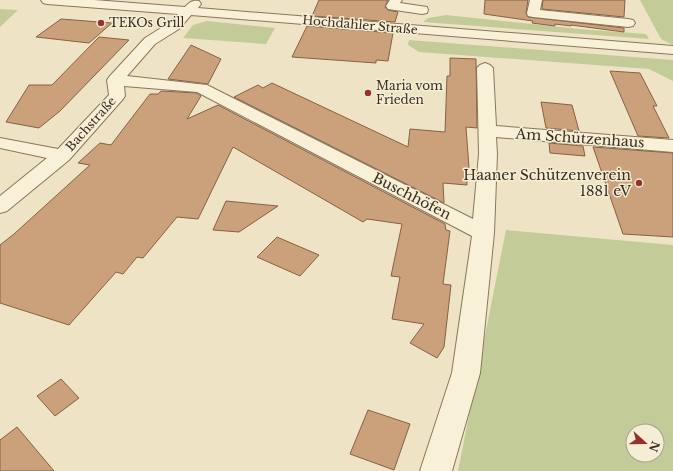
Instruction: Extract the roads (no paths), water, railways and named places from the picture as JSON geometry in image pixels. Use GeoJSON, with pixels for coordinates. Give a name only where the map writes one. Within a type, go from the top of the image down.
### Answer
{"type":"FeatureCollection","features":[{"type":"Feature","properties":{"kind":"street","name":"Hochdahler Straße"},"geometry":{"type":"LineString","coordinates":[[47,0],[194,5],[423,31],[673,50]]}},
{"type":"Feature","properties":{"kind":"street"},"geometry":{"type":"LineString","coordinates":[[396,0],[392,6],[422,10]]}},
{"type":"Feature","properties":{"kind":"street"},"geometry":{"type":"LineString","coordinates":[[536,0],[533,13],[628,23]]}},
{"type":"Feature","properties":{"kind":"street","name":"Bachstraße"},"geometry":{"type":"LineString","coordinates":[[0,206],[62,156],[117,96],[114,80],[150,41],[174,26],[194,5]]}},
{"type":"Feature","properties":{"kind":"street"},"geometry":{"type":"LineString","coordinates":[[436,471],[466,373],[483,233],[488,154],[485,68]]}},
{"type":"Feature","properties":{"kind":"street","name":"Buschhöfen"},"geometry":{"type":"LineString","coordinates":[[114,80],[202,88],[483,233]]}},
{"type":"Feature","properties":{"kind":"street","name":"Am Schützenhaus"},"geometry":{"type":"LineString","coordinates":[[487,131],[673,146]]}},
{"type":"Feature","properties":{"kind":"street"},"geometry":{"type":"LineString","coordinates":[[0,144],[62,156]]}},
{"type":"Feature","properties":{"kind":"place","name":"TEKOs Grill"},"geometry":{"type":"Point","coordinates":[101,23]}},
{"type":"Feature","properties":{"kind":"place","name":"Maria vom Frieden"},"geometry":{"type":"Point","coordinates":[368,93]}},
{"type":"Feature","properties":{"kind":"place","name":"Haaner Schützenverein 1881 eV"},"geometry":{"type":"Point","coordinates":[639,183]}}]}
